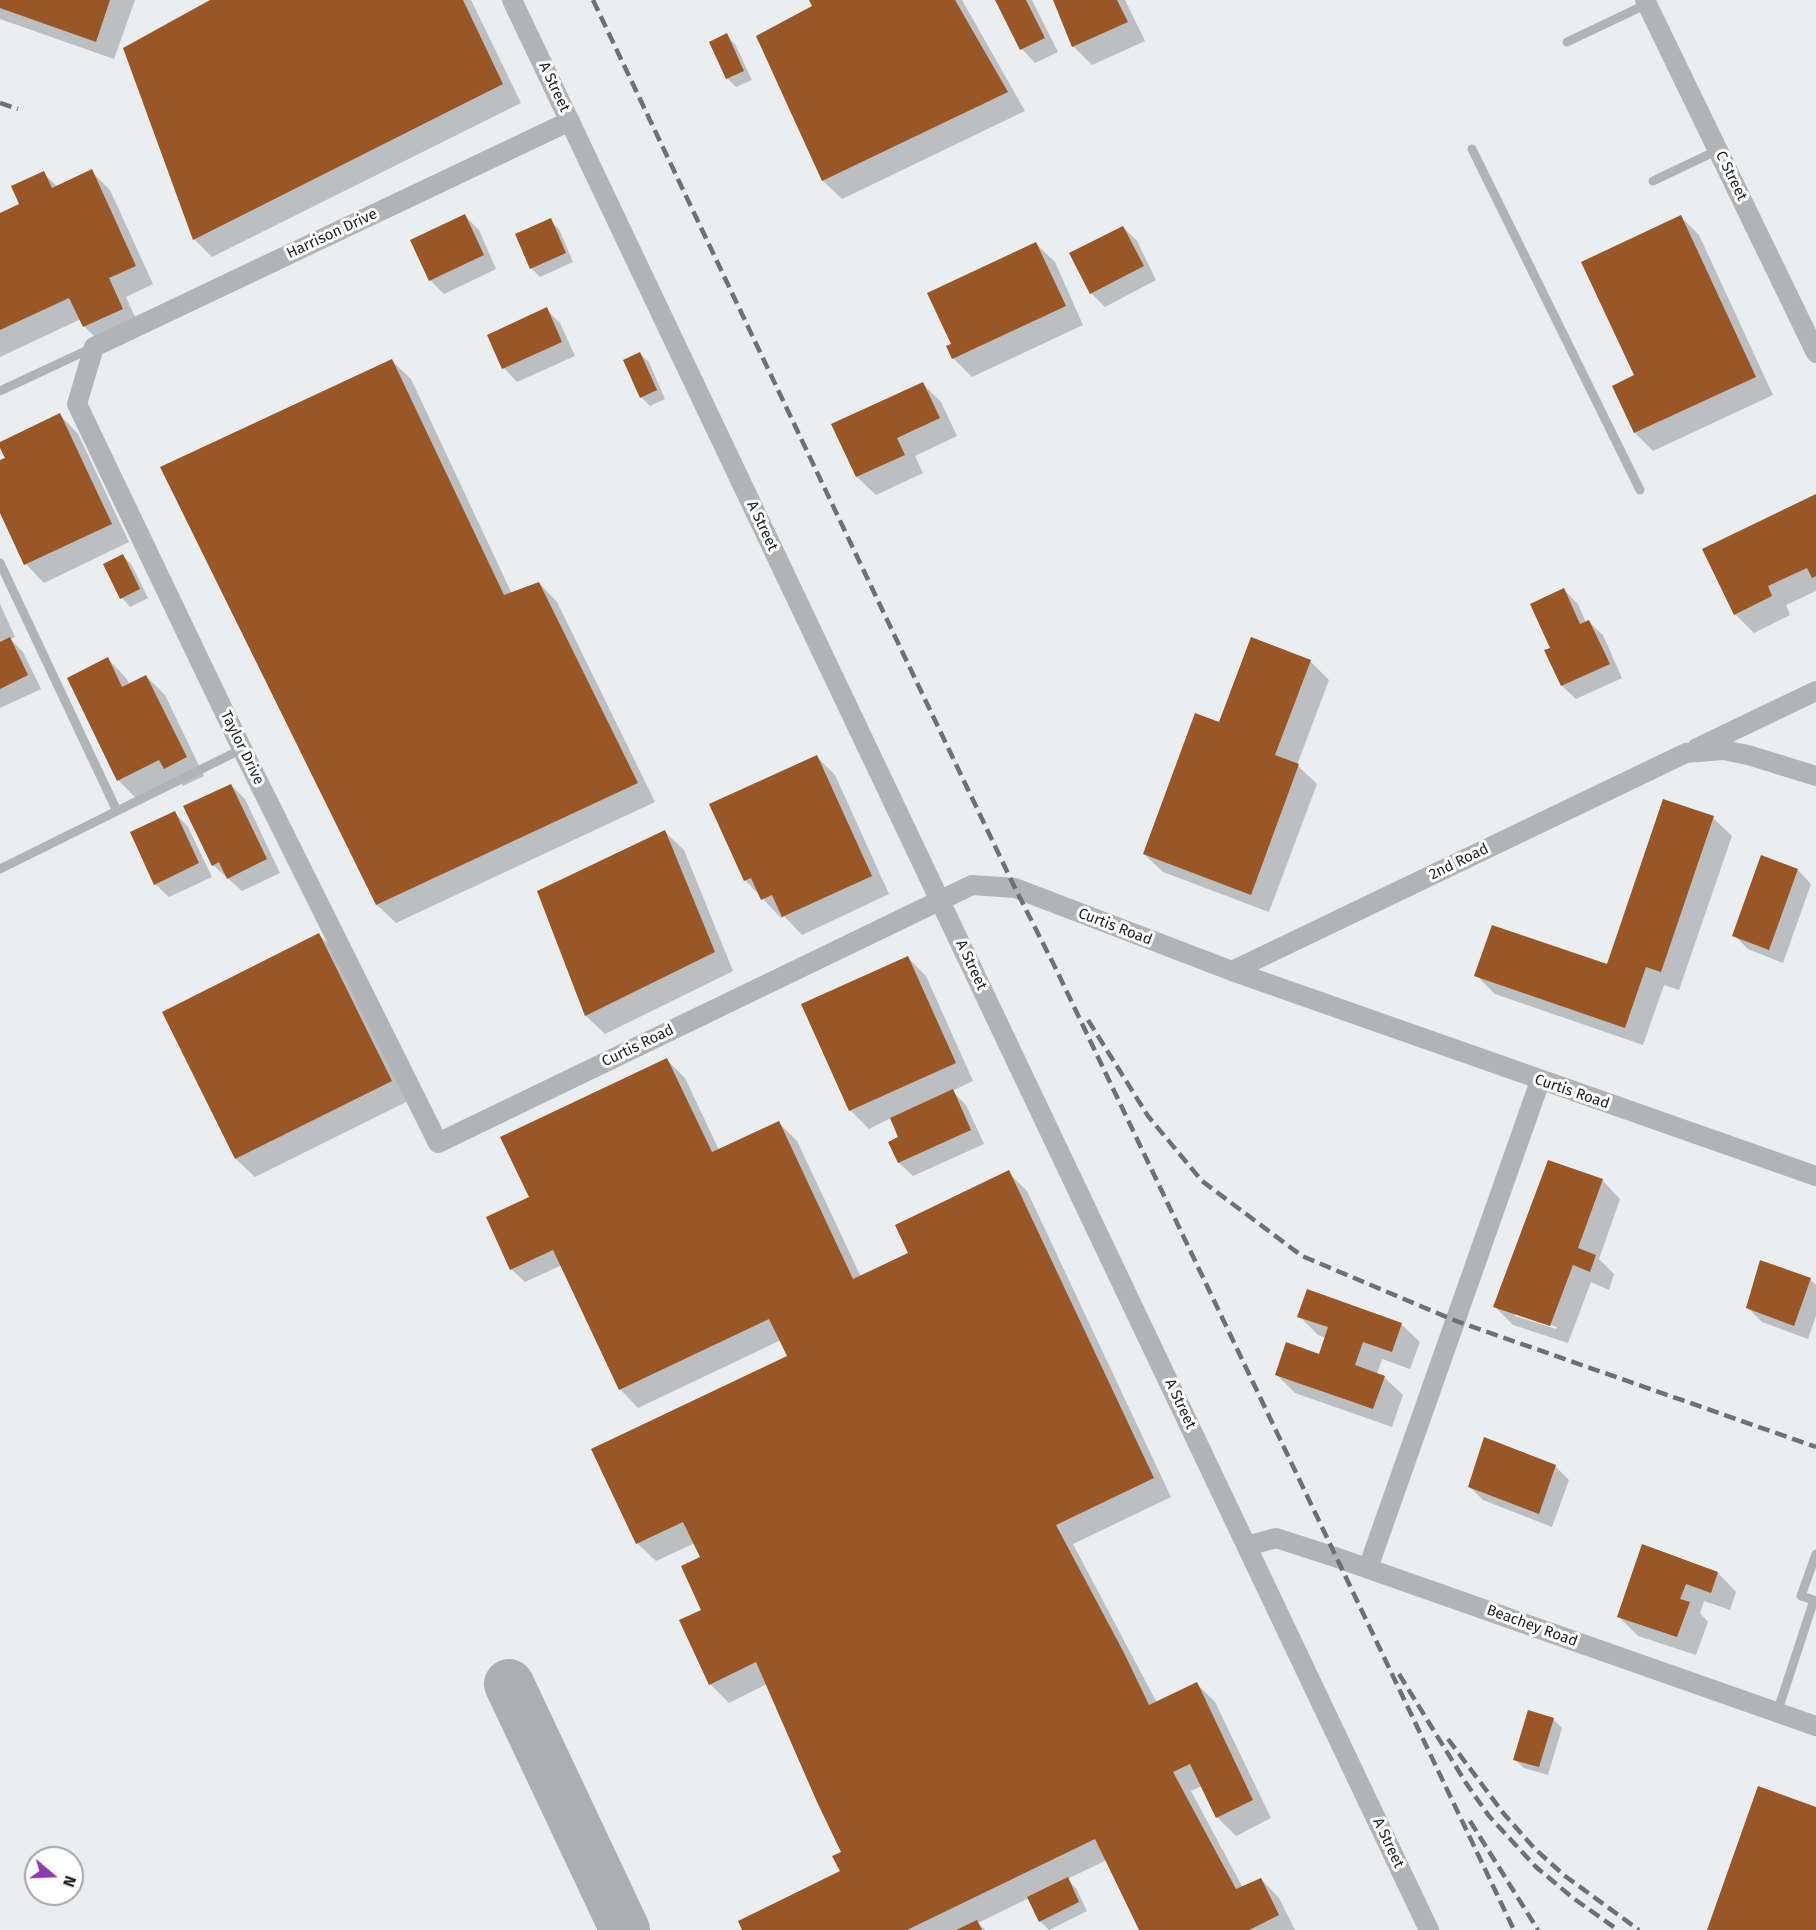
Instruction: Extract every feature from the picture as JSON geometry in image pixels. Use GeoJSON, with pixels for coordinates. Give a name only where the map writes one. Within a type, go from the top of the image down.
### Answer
{"type":"FeatureCollection","features":[{"type":"Feature","properties":{"kind":"street","name":"A Street"},"geometry":{"type":"LineString","coordinates":[[512,0],[1430,1930]]}},
{"type":"Feature","properties":{"kind":"street","name":"C Street"},"geometry":{"type":"LineString","coordinates":[[1646,2],[1816,353]]}},
{"type":"Feature","properties":{"kind":"street","name":"Harrison Drive"},"geometry":{"type":"LineString","coordinates":[[94,347],[570,121]]}},
{"type":"Feature","properties":{"kind":"street","name":"Taylor Drive"},"geometry":{"type":"LineString","coordinates":[[94,347],[77,404],[242,749],[438,1143]]}},
{"type":"Feature","properties":{"kind":"street","name":"2nd Road"},"geometry":{"type":"LineString","coordinates":[[1232,972],[1816,691]]}},
{"type":"Feature","properties":{"kind":"street","name":"2nd Road"},"geometry":{"type":"LineString","coordinates":[[1686,753],[1723,750],[1748,754],[1816,776]]}},
{"type":"Feature","properties":{"kind":"street","name":"Curtis Road"},"geometry":{"type":"LineString","coordinates":[[438,1143],[972,885],[1015,888],[1232,972],[1816,1176]]}},
{"type":"Feature","properties":{"kind":"street"},"geometry":{"type":"LineString","coordinates":[[1368,1568],[1540,1081]]}},
{"type":"Feature","properties":{"kind":"street","name":"Beachey Road"},"geometry":{"type":"LineString","coordinates":[[1247,1546],[1276,1538],[1368,1568],[1816,1726]]}},
{"type":"Feature","properties":{"kind":"lane"},"geometry":{"type":"LineString","coordinates":[[1567,42],[1646,2]]}},
{"type":"Feature","properties":{"kind":"lane"},"geometry":{"type":"LineString","coordinates":[[1472,149],[1640,490]]}},
{"type":"Feature","properties":{"kind":"lane"},"geometry":{"type":"LineString","coordinates":[[1653,181],[1718,150]]}},
{"type":"Feature","properties":{"kind":"lane"},"geometry":{"type":"LineString","coordinates":[[0,391],[94,347]]}},
{"type":"Feature","properties":{"kind":"lane"},"geometry":{"type":"LineString","coordinates":[[0,563],[117,811]]}},
{"type":"Feature","properties":{"kind":"lane"},"geometry":{"type":"LineString","coordinates":[[0,869],[242,749]]}},
{"type":"Feature","properties":{"kind":"lane"},"geometry":{"type":"LineString","coordinates":[[1777,1713],[1814,1600],[1802,1596],[1816,1554]]}},
{"type":"Feature","properties":{"kind":"building"},"geometry":{"type":"Polygon","coordinates":[[[0,0],[110,0],[96,42],[0,8],[0,0]]]}},
{"type":"Feature","properties":{"kind":"building"},"geometry":{"type":"Polygon","coordinates":[[[210,0],[463,0],[503,84],[193,240],[123,48],[210,0]]]}},
{"type":"Feature","properties":{"kind":"building"},"geometry":{"type":"Polygon","coordinates":[[[809,0],[955,0],[1008,92],[822,181],[756,36],[812,6],[809,0]]]}},
{"type":"Feature","properties":{"kind":"building"},"geometry":{"type":"Polygon","coordinates":[[[995,0],[1026,0],[1045,38],[1020,50],[995,0]]]}},
{"type":"Feature","properties":{"kind":"building"},"geometry":{"type":"Polygon","coordinates":[[[1053,0],[1117,0],[1128,22],[1072,47],[1053,0]]]}},
{"type":"Feature","properties":{"kind":"building"},"geometry":{"type":"Polygon","coordinates":[[[727,33],[744,71],[726,79],[709,42],[727,33]]]}},
{"type":"Feature","properties":{"kind":"building"},"geometry":{"type":"Polygon","coordinates":[[[92,169],[136,266],[109,278],[123,309],[83,327],[69,298],[0,330],[0,213],[19,204],[11,186],[44,171],[52,188],[92,169]]]}},
{"type":"Feature","properties":{"kind":"building"},"geometry":{"type":"Polygon","coordinates":[[[465,214],[484,255],[429,281],[410,240],[465,214]]]}},
{"type":"Feature","properties":{"kind":"building"},"geometry":{"type":"Polygon","coordinates":[[[1681,215],[1756,377],[1634,433],[1612,386],[1634,375],[1581,262],[1681,215]]]}},
{"type":"Feature","properties":{"kind":"building"},"geometry":{"type":"Polygon","coordinates":[[[551,218],[566,253],[530,269],[515,234],[551,218]]]}},
{"type":"Feature","properties":{"kind":"building"},"geometry":{"type":"Polygon","coordinates":[[[1123,226],[1144,266],[1090,294],[1069,253],[1123,226]]]}},
{"type":"Feature","properties":{"kind":"building"},"geometry":{"type":"Polygon","coordinates":[[[1036,242],[1066,306],[952,359],[946,346],[951,344],[927,293],[1036,242]]]}},
{"type":"Feature","properties":{"kind":"building"},"geometry":{"type":"Polygon","coordinates":[[[547,307],[562,342],[502,369],[487,335],[547,307]]]}},
{"type":"Feature","properties":{"kind":"building"},"geometry":{"type":"Polygon","coordinates":[[[640,352],[657,390],[640,398],[623,360],[640,352]]]}},
{"type":"Feature","properties":{"kind":"building"},"geometry":{"type":"Polygon","coordinates":[[[392,359],[504,595],[539,582],[638,783],[376,905],[160,467],[392,359]]]}},
{"type":"Feature","properties":{"kind":"building"},"geometry":{"type":"Polygon","coordinates":[[[923,382],[940,418],[897,438],[905,455],[856,477],[831,424],[923,382]]]}},
{"type":"Feature","properties":{"kind":"building"},"geometry":{"type":"Polygon","coordinates":[[[60,413],[112,524],[24,565],[0,513],[0,460],[5,458],[0,442],[60,413]]]}},
{"type":"Feature","properties":{"kind":"building"},"geometry":{"type":"Polygon","coordinates":[[[1816,494],[1816,576],[1812,578],[1807,568],[1768,586],[1772,596],[1734,615],[1702,549],[1816,494]]]}},
{"type":"Feature","properties":{"kind":"building"},"geometry":{"type":"Polygon","coordinates":[[[123,554],[140,589],[120,599],[103,564],[123,554]]]}},
{"type":"Feature","properties":{"kind":"building"},"geometry":{"type":"Polygon","coordinates":[[[1564,588],[1580,624],[1589,620],[1610,664],[1561,686],[1544,650],[1550,648],[1530,604],[1564,588]]]}},
{"type":"Feature","properties":{"kind":"building"},"geometry":{"type":"Polygon","coordinates":[[[10,637],[28,675],[0,689],[0,642],[10,637]]]}},
{"type":"Feature","properties":{"kind":"building"},"geometry":{"type":"Polygon","coordinates":[[[1251,637],[1311,660],[1275,755],[1299,764],[1251,895],[1143,854],[1195,713],[1219,722],[1251,637]]]}},
{"type":"Feature","properties":{"kind":"building"},"geometry":{"type":"Polygon","coordinates":[[[108,657],[122,687],[146,675],[187,757],[164,769],[159,760],[117,781],[67,678],[108,657]]]}},
{"type":"Feature","properties":{"kind":"building"},"geometry":{"type":"Polygon","coordinates":[[[817,755],[872,876],[782,917],[772,895],[761,900],[751,878],[744,881],[709,804],[817,755]]]}},
{"type":"Feature","properties":{"kind":"building"},"geometry":{"type":"Polygon","coordinates":[[[231,784],[267,859],[227,879],[219,862],[212,866],[183,806],[231,784]]]}},
{"type":"Feature","properties":{"kind":"building"},"geometry":{"type":"Polygon","coordinates":[[[1663,799],[1714,816],[1661,972],[1646,967],[1625,1028],[1474,976],[1492,925],[1607,964],[1663,799]]]}},
{"type":"Feature","properties":{"kind":"building"},"geometry":{"type":"Polygon","coordinates":[[[175,811],[199,863],[154,885],[130,832],[175,811]]]}},
{"type":"Feature","properties":{"kind":"building"},"geometry":{"type":"Polygon","coordinates":[[[665,830],[715,952],[585,1016],[537,891],[665,830]]]}},
{"type":"Feature","properties":{"kind":"building"},"geometry":{"type":"Polygon","coordinates":[[[1761,855],[1798,869],[1769,950],[1732,936],[1761,855]]]}},
{"type":"Feature","properties":{"kind":"building"},"geometry":{"type":"Polygon","coordinates":[[[319,933],[392,1081],[235,1159],[162,1012],[319,933]]]}},
{"type":"Feature","properties":{"kind":"building"},"geometry":{"type":"Polygon","coordinates":[[[908,956],[956,1063],[849,1111],[801,1004],[908,956]]]}},
{"type":"Feature","properties":{"kind":"building"},"geometry":{"type":"Polygon","coordinates":[[[667,1058],[712,1152],[779,1121],[853,1279],[908,1253],[895,1225],[1009,1170],[1154,1478],[1056,1525],[1149,1705],[1197,1682],[1253,1800],[1216,1818],[1190,1764],[1173,1772],[1236,1889],[1261,1878],[1279,1915],[1249,1930],[1139,1930],[1095,1839],[907,1930],[742,1930],[738,1921],[840,1871],[832,1856],[841,1852],[756,1662],[709,1685],[679,1620],[701,1610],[681,1566],[700,1557],[683,1522],[636,1544],[591,1449],[787,1356],[769,1319],[619,1390],[553,1250],[510,1270],[486,1217],[529,1197],[500,1137],[667,1058]]]}},
{"type":"Feature","properties":{"kind":"building"},"geometry":{"type":"Polygon","coordinates":[[[953,1089],[971,1130],[898,1163],[888,1142],[898,1137],[890,1118],[953,1089]]]}},
{"type":"Feature","properties":{"kind":"building"},"geometry":{"type":"Polygon","coordinates":[[[1548,1160],[1603,1179],[1578,1248],[1596,1255],[1590,1272],[1573,1265],[1550,1326],[1493,1307],[1548,1160]]]}},
{"type":"Feature","properties":{"kind":"building"},"geometry":{"type":"Polygon","coordinates":[[[1760,1260],[1811,1278],[1794,1326],[1746,1308],[1760,1260]]]}},
{"type":"Feature","properties":{"kind":"building"},"geometry":{"type":"Polygon","coordinates":[[[1307,1289],[1402,1323],[1392,1352],[1363,1342],[1355,1365],[1385,1376],[1373,1409],[1275,1375],[1286,1342],[1319,1354],[1328,1327],[1297,1317],[1307,1289]]]}},
{"type":"Feature","properties":{"kind":"building"},"geometry":{"type":"Polygon","coordinates":[[[1484,1437],[1556,1465],[1539,1514],[1468,1487],[1484,1437]]]}},
{"type":"Feature","properties":{"kind":"building"},"geometry":{"type":"Polygon","coordinates":[[[1642,1544],[1718,1572],[1711,1593],[1686,1584],[1680,1599],[1690,1602],[1677,1637],[1617,1617],[1642,1544]]]}},
{"type":"Feature","properties":{"kind":"building"},"geometry":{"type":"Polygon","coordinates":[[[1528,1710],[1554,1718],[1539,1767],[1513,1760],[1528,1710]]]}},
{"type":"Feature","properties":{"kind":"building"},"geometry":{"type":"Polygon","coordinates":[[[1758,1786],[1816,1807],[1816,1930],[1707,1930],[1758,1786]]]}},
{"type":"Feature","properties":{"kind":"building"},"geometry":{"type":"Polygon","coordinates":[[[1068,1877],[1079,1902],[1039,1922],[1027,1897],[1068,1877]]]}},
{"type":"Feature","properties":{"kind":"building"},"geometry":{"type":"Polygon","coordinates":[[[977,1920],[982,1930],[956,1930],[977,1920]]]}},
{"type":"Feature","properties":{"kind":"taxiway"},"geometry":{"type":"LineString","coordinates":[[509,1684],[625,1930]]}},
{"type":"Feature","properties":{"kind":"railway"},"geometry":{"type":"LineString","coordinates":[[593,0],[1514,1930]]}},
{"type":"Feature","properties":{"kind":"railway"},"geometry":{"type":"LineString","coordinates":[[0,103],[18,109]]}},
{"type":"Feature","properties":{"kind":"railway"},"geometry":{"type":"LineString","coordinates":[[1088,1020],[1148,1116],[1202,1181],[1302,1256],[1456,1321],[1816,1447]]}},
{"type":"Feature","properties":{"kind":"railway"},"geometry":{"type":"LineString","coordinates":[[1399,1674],[1489,1816],[1536,1867],[1573,1898],[1618,1930]]}},
{"type":"Feature","properties":{"kind":"railway"},"geometry":{"type":"LineString","coordinates":[[1448,1739],[1504,1814],[1535,1849],[1565,1876],[1639,1930]]}},
{"type":"Feature","properties":{"kind":"railway"},"geometry":{"type":"LineString","coordinates":[[1470,1821],[1538,1930]]}}]}
